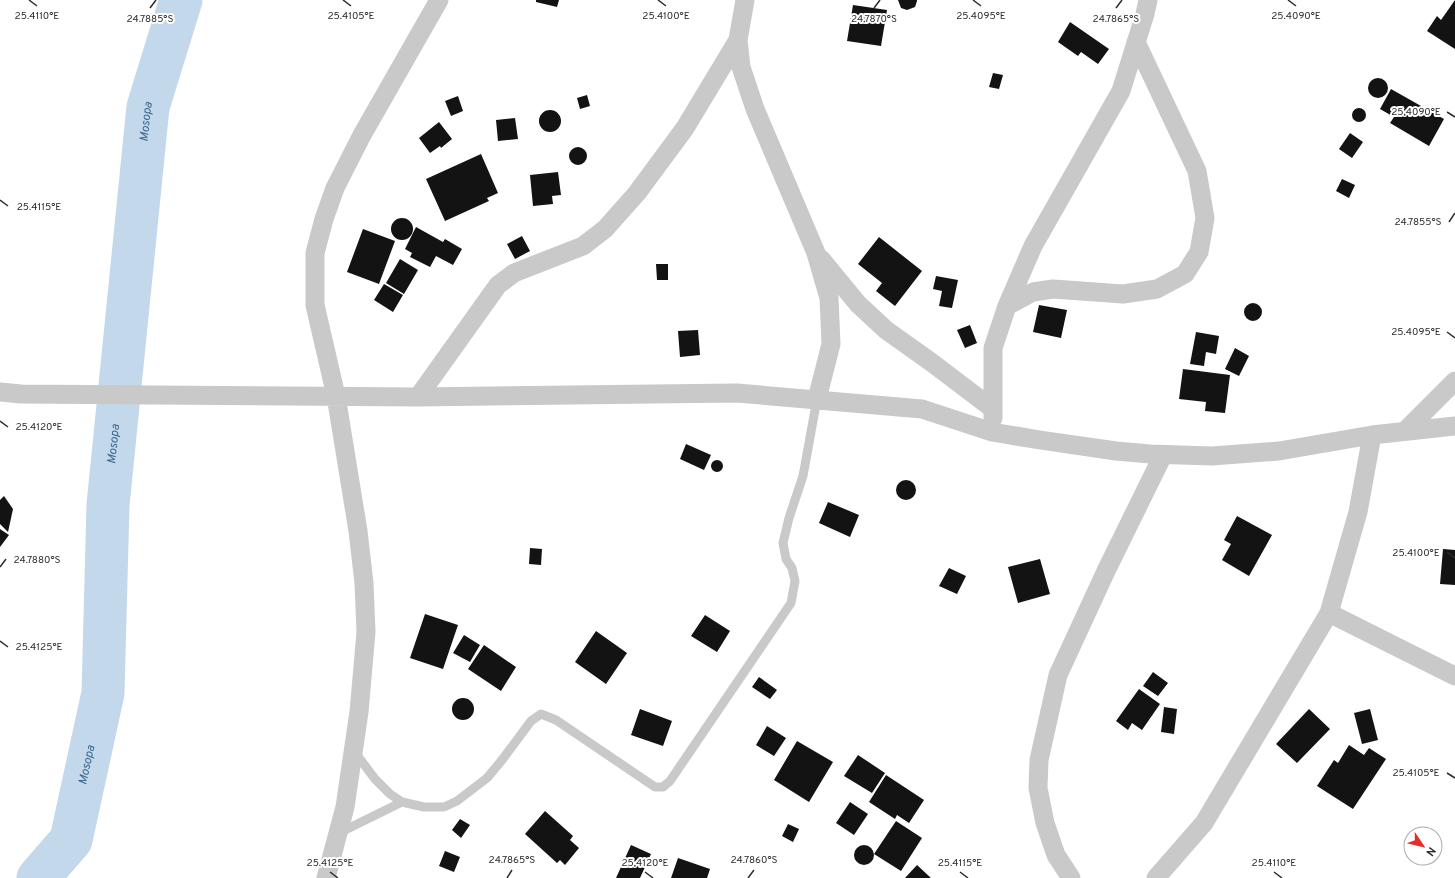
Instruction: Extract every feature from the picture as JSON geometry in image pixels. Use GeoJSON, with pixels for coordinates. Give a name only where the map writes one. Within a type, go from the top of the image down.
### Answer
{"type":"FeatureCollection","features":[{"type":"Feature","properties":{"kind":"street"},"geometry":{"type":"LineString","coordinates":[[326,878],[345,808],[359,712],[366,632],[364,583],[358,531],[336,396],[315,304],[315,253],[324,219],[335,188],[362,135],[439,0]]}},
{"type":"Feature","properties":{"kind":"street"},"geometry":{"type":"LineString","coordinates":[[745,0],[738,40],[741,67],[755,109],[816,253],[829,298],[831,344],[817,399]]}},
{"type":"Feature","properties":{"kind":"street"},"geometry":{"type":"LineString","coordinates":[[992,432],[994,348],[1007,306],[1033,246],[1120,91],[1145,14],[1148,0]]}},
{"type":"Feature","properties":{"kind":"street"},"geometry":{"type":"LineString","coordinates":[[418,397],[498,285],[514,273],[584,246],[605,229],[638,193],[686,128],[738,40]]}},
{"type":"Feature","properties":{"kind":"street"},"geometry":{"type":"LineString","coordinates":[[1007,306],[1033,292],[1053,289],[1123,294],[1158,289],[1185,274],[1199,252],[1205,218],[1197,171],[1136,42]]}},
{"type":"Feature","properties":{"kind":"street"},"geometry":{"type":"LineString","coordinates":[[816,253],[858,304],[886,330],[993,409]]}},
{"type":"Feature","properties":{"kind":"street"},"geometry":{"type":"LineString","coordinates":[[1405,431],[1455,381]]}},
{"type":"Feature","properties":{"kind":"street"},"geometry":{"type":"LineString","coordinates":[[0,392],[21,394],[418,397],[737,393],[922,409],[992,432],[1116,451],[1163,455],[1212,456],[1271,451],[1372,435],[1455,426]]}},
{"type":"Feature","properties":{"kind":"street"},"geometry":{"type":"LineString","coordinates":[[1156,878],[1204,823],[1329,613],[1358,512],[1372,435]]}},
{"type":"Feature","properties":{"kind":"street"},"geometry":{"type":"LineString","coordinates":[[1070,878],[1056,855],[1045,823],[1038,788],[1041,752],[1058,676],[1106,571],[1163,455]]}},
{"type":"Feature","properties":{"kind":"street"},"geometry":{"type":"LineString","coordinates":[[1329,613],[1455,676]]}},
{"type":"Feature","properties":{"kind":"lane"},"geometry":{"type":"LineString","coordinates":[[353,750],[375,779],[390,794],[402,802],[424,807],[444,807],[457,801],[487,778],[530,721],[541,714],[556,720],[655,787],[663,787],[670,781],[791,603],[795,581],[792,568],[786,559],[783,543],[789,518],[803,476],[817,399]]}},
{"type":"Feature","properties":{"kind":"lane"},"geometry":{"type":"LineString","coordinates":[[339,832],[402,802]]}},
{"type":"Feature","properties":{"kind":"building"},"geometry":{"type":"Polygon","coordinates":[[[536,0],[559,0],[557,7],[536,2],[536,0]]]}},
{"type":"Feature","properties":{"kind":"building"},"geometry":{"type":"Polygon","coordinates":[[[898,0],[917,1],[915,7],[907,10],[901,8],[898,0]]]}},
{"type":"Feature","properties":{"kind":"building"},"geometry":{"type":"Polygon","coordinates":[[[1455,0],[1455,49],[1427,31],[1437,16],[1441,20],[1455,0]]]}},
{"type":"Feature","properties":{"kind":"building"},"geometry":{"type":"Polygon","coordinates":[[[853,5],[887,10],[881,46],[847,41],[853,5]]]}},
{"type":"Feature","properties":{"kind":"building"},"geometry":{"type":"Polygon","coordinates":[[[1070,22],[1109,49],[1098,64],[1081,52],[1078,56],[1058,42],[1070,22]]]}},
{"type":"Feature","properties":{"kind":"building"},"geometry":{"type":"Polygon","coordinates":[[[993,73],[1003,75],[999,89],[989,87],[993,73]]]}},
{"type":"Feature","properties":{"kind":"building"},"geometry":{"type":"Polygon","coordinates":[[[1378,78],[1385,81],[1388,88],[1385,95],[1378,98],[1371,95],[1368,88],[1371,81],[1378,78]]]}},
{"type":"Feature","properties":{"kind":"building"},"geometry":{"type":"Polygon","coordinates":[[[1391,89],[1444,119],[1429,146],[1390,123],[1394,117],[1380,109],[1391,89]]]}},
{"type":"Feature","properties":{"kind":"building"},"geometry":{"type":"Polygon","coordinates":[[[587,95],[590,106],[580,109],[577,98],[587,95]]]}},
{"type":"Feature","properties":{"kind":"building"},"geometry":{"type":"Polygon","coordinates":[[[458,96],[463,111],[451,116],[445,101],[458,96]]]}},
{"type":"Feature","properties":{"kind":"building"},"geometry":{"type":"Polygon","coordinates":[[[1359,108],[1364,110],[1366,115],[1364,120],[1359,122],[1354,120],[1352,115],[1354,110],[1359,108]]]}},
{"type":"Feature","properties":{"kind":"building"},"geometry":{"type":"Polygon","coordinates":[[[550,110],[558,113],[561,121],[558,129],[550,132],[542,129],[539,121],[542,113],[550,110]]]}},
{"type":"Feature","properties":{"kind":"building"},"geometry":{"type":"Polygon","coordinates":[[[515,118],[518,139],[498,141],[496,120],[515,118]]]}},
{"type":"Feature","properties":{"kind":"building"},"geometry":{"type":"Polygon","coordinates":[[[439,122],[452,139],[441,148],[440,146],[430,153],[419,138],[439,122]]]}},
{"type":"Feature","properties":{"kind":"building"},"geometry":{"type":"Polygon","coordinates":[[[1350,133],[1363,142],[1352,158],[1339,149],[1350,133]]]}},
{"type":"Feature","properties":{"kind":"building"},"geometry":{"type":"Polygon","coordinates":[[[578,147],[584,150],[587,156],[584,162],[578,165],[572,162],[569,156],[572,150],[578,147]]]}},
{"type":"Feature","properties":{"kind":"building"},"geometry":{"type":"Polygon","coordinates":[[[481,154],[498,193],[487,198],[489,201],[445,221],[426,179],[481,154]]]}},
{"type":"Feature","properties":{"kind":"building"},"geometry":{"type":"Polygon","coordinates":[[[558,172],[561,195],[552,196],[553,204],[533,206],[530,175],[558,172]]]}},
{"type":"Feature","properties":{"kind":"building"},"geometry":{"type":"Polygon","coordinates":[[[1342,179],[1355,185],[1349,198],[1336,191],[1342,179]]]}},
{"type":"Feature","properties":{"kind":"building"},"geometry":{"type":"Polygon","coordinates":[[[402,218],[410,221],[413,229],[410,237],[402,240],[394,237],[391,229],[394,221],[402,218]]]}},
{"type":"Feature","properties":{"kind":"building"},"geometry":{"type":"Polygon","coordinates":[[[416,227],[443,242],[445,239],[462,249],[453,265],[436,256],[430,267],[410,257],[412,253],[405,249],[416,227]]]}},
{"type":"Feature","properties":{"kind":"building"},"geometry":{"type":"Polygon","coordinates":[[[363,229],[395,241],[379,284],[347,272],[363,229]]]}},
{"type":"Feature","properties":{"kind":"building"},"geometry":{"type":"Polygon","coordinates":[[[522,236],[530,251],[515,259],[507,244],[522,236]]]}},
{"type":"Feature","properties":{"kind":"building"},"geometry":{"type":"Polygon","coordinates":[[[879,237],[922,271],[895,306],[876,291],[882,283],[858,264],[879,237]]]}},
{"type":"Feature","properties":{"kind":"building"},"geometry":{"type":"Polygon","coordinates":[[[400,259],[418,270],[404,294],[386,283],[400,259]]]}},
{"type":"Feature","properties":{"kind":"building"},"geometry":{"type":"Polygon","coordinates":[[[656,264],[668,264],[668,280],[657,280],[656,264]]]}},
{"type":"Feature","properties":{"kind":"building"},"geometry":{"type":"Polygon","coordinates":[[[936,276],[958,280],[952,308],[939,306],[942,291],[933,289],[936,276]]]}},
{"type":"Feature","properties":{"kind":"building"},"geometry":{"type":"Polygon","coordinates":[[[384,284],[403,295],[393,312],[374,300],[384,284]]]}},
{"type":"Feature","properties":{"kind":"building"},"geometry":{"type":"Polygon","coordinates":[[[1253,303],[1259,306],[1262,312],[1259,318],[1253,321],[1247,318],[1244,312],[1247,306],[1253,303]]]}},
{"type":"Feature","properties":{"kind":"building"},"geometry":{"type":"Polygon","coordinates":[[[1039,305],[1067,310],[1061,338],[1033,332],[1039,305]]]}},
{"type":"Feature","properties":{"kind":"building"},"geometry":{"type":"Polygon","coordinates":[[[970,325],[977,343],[965,348],[957,330],[970,325]]]}},
{"type":"Feature","properties":{"kind":"building"},"geometry":{"type":"Polygon","coordinates":[[[698,330],[700,355],[680,357],[678,331],[698,330]]]}},
{"type":"Feature","properties":{"kind":"building"},"geometry":{"type":"Polygon","coordinates":[[[1196,332],[1219,336],[1216,354],[1206,352],[1204,366],[1190,364],[1196,332]]]}},
{"type":"Feature","properties":{"kind":"building"},"geometry":{"type":"Polygon","coordinates":[[[1235,348],[1249,356],[1239,376],[1225,369],[1235,348]]]}},
{"type":"Feature","properties":{"kind":"building"},"geometry":{"type":"Polygon","coordinates":[[[1183,369],[1230,375],[1225,413],[1205,411],[1206,402],[1179,399],[1183,369]]]}},
{"type":"Feature","properties":{"kind":"building"},"geometry":{"type":"Polygon","coordinates":[[[686,444],[711,455],[704,470],[680,459],[686,444]]]}},
{"type":"Feature","properties":{"kind":"building"},"geometry":{"type":"Polygon","coordinates":[[[715,460],[719,460],[723,466],[719,472],[715,472],[711,468],[711,464],[715,460]]]}},
{"type":"Feature","properties":{"kind":"building"},"geometry":{"type":"Polygon","coordinates":[[[906,480],[913,483],[916,490],[913,497],[906,500],[899,497],[896,490],[899,483],[906,480]]]}},
{"type":"Feature","properties":{"kind":"building"},"geometry":{"type":"Polygon","coordinates":[[[4,496],[13,509],[8,532],[0,524],[0,500],[4,496]]]}},
{"type":"Feature","properties":{"kind":"building"},"geometry":{"type":"Polygon","coordinates":[[[828,502],[859,515],[850,537],[819,523],[828,502]]]}},
{"type":"Feature","properties":{"kind":"building"},"geometry":{"type":"Polygon","coordinates":[[[1237,516],[1272,535],[1249,576],[1222,560],[1231,544],[1224,540],[1237,516]]]}},
{"type":"Feature","properties":{"kind":"building"},"geometry":{"type":"Polygon","coordinates":[[[0,529],[9,535],[0,547],[0,529]]]}},
{"type":"Feature","properties":{"kind":"building"},"geometry":{"type":"Polygon","coordinates":[[[530,548],[542,549],[541,565],[529,564],[530,548]]]}},
{"type":"Feature","properties":{"kind":"building"},"geometry":{"type":"Polygon","coordinates":[[[1443,549],[1455,550],[1455,585],[1440,584],[1443,549]]]}},
{"type":"Feature","properties":{"kind":"building"},"geometry":{"type":"Polygon","coordinates":[[[1040,559],[1050,594],[1018,603],[1008,567],[1040,559]]]}},
{"type":"Feature","properties":{"kind":"building"},"geometry":{"type":"Polygon","coordinates":[[[949,568],[966,576],[957,594],[939,586],[949,568]]]}},
{"type":"Feature","properties":{"kind":"building"},"geometry":{"type":"Polygon","coordinates":[[[425,614],[458,625],[443,669],[410,658],[425,614]]]}},
{"type":"Feature","properties":{"kind":"building"},"geometry":{"type":"Polygon","coordinates":[[[705,615],[730,631],[717,652],[691,636],[705,615]]]}},
{"type":"Feature","properties":{"kind":"building"},"geometry":{"type":"Polygon","coordinates":[[[596,631],[627,653],[606,684],[575,662],[596,631]]]}},
{"type":"Feature","properties":{"kind":"building"},"geometry":{"type":"Polygon","coordinates":[[[464,635],[480,645],[470,662],[453,653],[464,635]]]}},
{"type":"Feature","properties":{"kind":"building"},"geometry":{"type":"Polygon","coordinates":[[[484,645],[516,667],[501,691],[468,669],[484,645]]]}},
{"type":"Feature","properties":{"kind":"building"},"geometry":{"type":"Polygon","coordinates":[[[1153,672],[1168,683],[1158,696],[1143,686],[1153,672]]]}},
{"type":"Feature","properties":{"kind":"building"},"geometry":{"type":"Polygon","coordinates":[[[759,677],[777,690],[770,699],[752,687],[759,677]]]}},
{"type":"Feature","properties":{"kind":"building"},"geometry":{"type":"Polygon","coordinates":[[[1139,689],[1160,704],[1142,730],[1132,723],[1128,730],[1116,721],[1139,689]]]}},
{"type":"Feature","properties":{"kind":"building"},"geometry":{"type":"Polygon","coordinates":[[[463,698],[471,701],[474,709],[471,717],[463,720],[455,717],[452,709],[455,701],[463,698]]]}},
{"type":"Feature","properties":{"kind":"building"},"geometry":{"type":"Polygon","coordinates":[[[1164,707],[1177,709],[1174,734],[1161,732],[1164,707]]]}},
{"type":"Feature","properties":{"kind":"building"},"geometry":{"type":"Polygon","coordinates":[[[640,709],[672,721],[663,746],[631,735],[640,709]]]}},
{"type":"Feature","properties":{"kind":"building"},"geometry":{"type":"Polygon","coordinates":[[[1309,709],[1330,729],[1297,763],[1276,744],[1309,709]]]}},
{"type":"Feature","properties":{"kind":"building"},"geometry":{"type":"Polygon","coordinates":[[[1370,709],[1378,740],[1362,744],[1354,713],[1370,709]]]}},
{"type":"Feature","properties":{"kind":"building"},"geometry":{"type":"Polygon","coordinates":[[[767,726],[786,738],[774,756],[756,745],[767,726]]]}},
{"type":"Feature","properties":{"kind":"building"},"geometry":{"type":"Polygon","coordinates":[[[797,741],[833,762],[809,802],[774,780],[797,741]]]}},
{"type":"Feature","properties":{"kind":"building"},"geometry":{"type":"Polygon","coordinates":[[[1349,745],[1364,755],[1369,748],[1386,759],[1353,809],[1317,786],[1334,760],[1338,763],[1349,745]]]}},
{"type":"Feature","properties":{"kind":"building"},"geometry":{"type":"Polygon","coordinates":[[[858,755],[885,773],[872,793],[844,776],[858,755]]]}},
{"type":"Feature","properties":{"kind":"building"},"geometry":{"type":"Polygon","coordinates":[[[886,775],[924,800],[909,823],[897,815],[895,819],[869,802],[886,775]]]}},
{"type":"Feature","properties":{"kind":"building"},"geometry":{"type":"Polygon","coordinates":[[[850,802],[868,814],[854,835],[836,823],[850,802]]]}},
{"type":"Feature","properties":{"kind":"building"},"geometry":{"type":"Polygon","coordinates":[[[545,811],[573,836],[570,840],[579,848],[565,865],[560,860],[557,863],[525,834],[545,811]]]}},
{"type":"Feature","properties":{"kind":"building"},"geometry":{"type":"Polygon","coordinates":[[[460,819],[470,825],[461,838],[452,830],[460,819]]]}},
{"type":"Feature","properties":{"kind":"building"},"geometry":{"type":"Polygon","coordinates":[[[896,821],[922,838],[901,871],[874,854],[896,821]]]}},
{"type":"Feature","properties":{"kind":"building"},"geometry":{"type":"Polygon","coordinates":[[[788,824],[799,829],[793,842],[782,836],[788,824]]]}},
{"type":"Feature","properties":{"kind":"building"},"geometry":{"type":"Polygon","coordinates":[[[631,845],[651,854],[640,878],[616,878],[631,845]]]}},
{"type":"Feature","properties":{"kind":"building"},"geometry":{"type":"Polygon","coordinates":[[[864,845],[871,848],[874,855],[871,862],[864,865],[857,862],[854,855],[857,848],[864,845]]]}},
{"type":"Feature","properties":{"kind":"building"},"geometry":{"type":"Polygon","coordinates":[[[445,851],[460,857],[454,872],[439,866],[445,851]]]}},
{"type":"Feature","properties":{"kind":"building"},"geometry":{"type":"Polygon","coordinates":[[[678,858],[710,869],[707,878],[671,878],[678,858]]]}},
{"type":"Feature","properties":{"kind":"building"},"geometry":{"type":"Polygon","coordinates":[[[917,865],[931,878],[905,878],[917,865]]]}},
{"type":"Feature","properties":{"kind":"waterway","name":"Mosopa"},"geometry":{"type":"LineString","coordinates":[[38,878],[71,840],[103,693],[108,505],[148,107],[181,0]]}}]}
